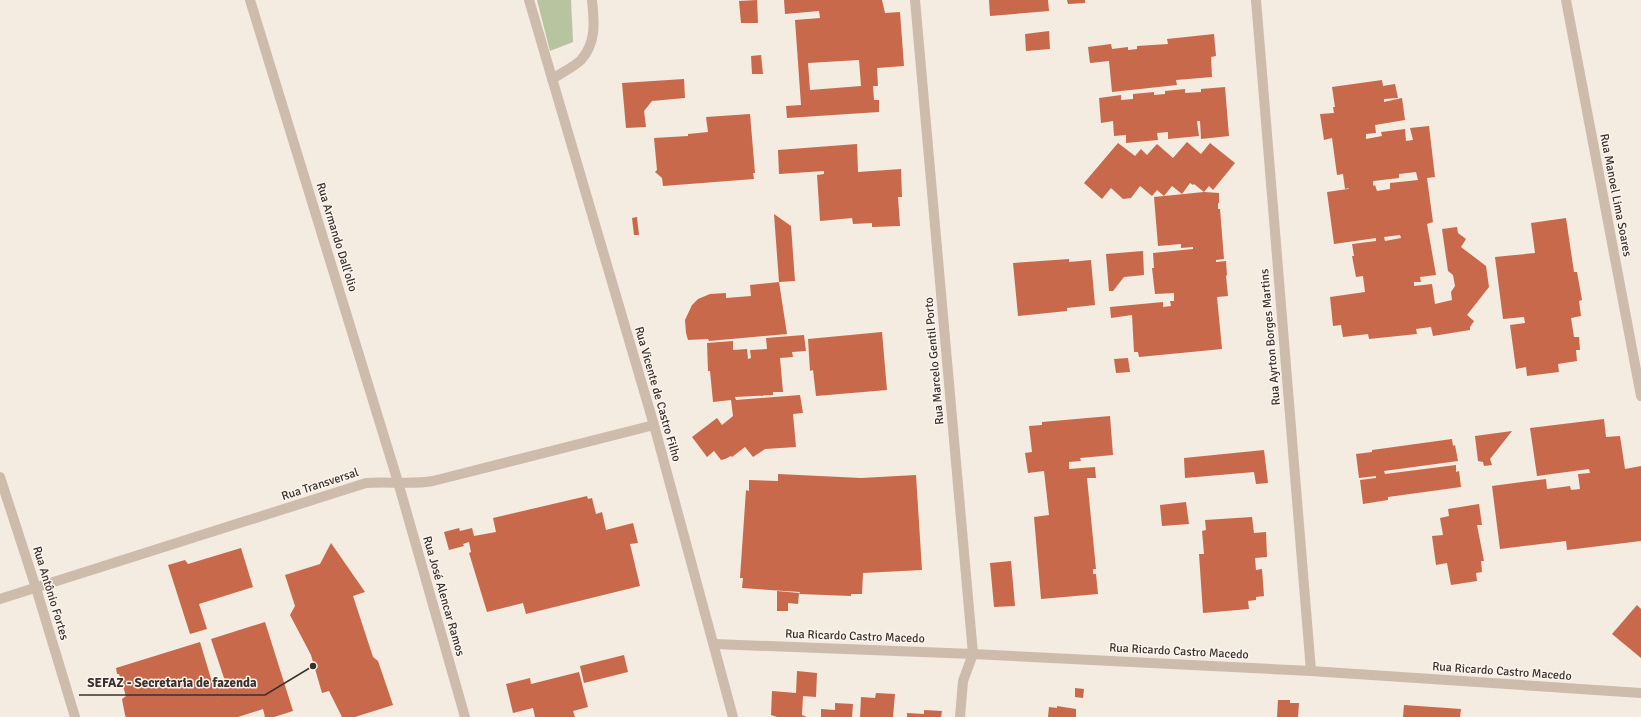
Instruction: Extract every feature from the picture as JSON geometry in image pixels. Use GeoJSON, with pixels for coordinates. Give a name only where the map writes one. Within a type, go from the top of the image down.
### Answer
{"type":"FeatureCollection","features":[{"type":"Feature","properties":{"kind":"street","name":"Rua Armando Dall'olio"},"geometry":{"type":"LineString","coordinates":[[250,0],[398,482]]}},
{"type":"Feature","properties":{"kind":"street","name":"Rua Vicente de Castro Filho"},"geometry":{"type":"LineString","coordinates":[[529,0],[654,425],[734,717]]}},
{"type":"Feature","properties":{"kind":"street"},"geometry":{"type":"LineString","coordinates":[[552,79],[580,60],[590,46],[595,26],[592,0]]}},
{"type":"Feature","properties":{"kind":"street","name":"Rua Marcelo Gentil Porto"},"geometry":{"type":"LineString","coordinates":[[915,0],[973,654],[963,681],[960,717]]}},
{"type":"Feature","properties":{"kind":"street","name":"Rua Ayrton Borges Martins"},"geometry":{"type":"LineString","coordinates":[[1256,0],[1311,671]]}},
{"type":"Feature","properties":{"kind":"street","name":"Rua Manoel Lima Soares"},"geometry":{"type":"LineString","coordinates":[[1566,0],[1641,396]]}},
{"type":"Feature","properties":{"kind":"street","name":"Rua Transversal"},"geometry":{"type":"LineString","coordinates":[[0,599],[366,483],[420,483],[654,425]]}},
{"type":"Feature","properties":{"kind":"street","name":"Rua Antônio Fortes"},"geometry":{"type":"LineString","coordinates":[[0,477],[36,588],[75,717]]}},
{"type":"Feature","properties":{"kind":"street","name":"Rua José Alencar Ramos"},"geometry":{"type":"LineString","coordinates":[[398,482],[465,717]]}},
{"type":"Feature","properties":{"kind":"street","name":"Rua Ricardo Castro Macedo"},"geometry":{"type":"LineString","coordinates":[[714,644],[973,654],[1311,671],[1641,693]]}},
{"type":"Feature","properties":{"kind":"green space"},"geometry":{"type":"Polygon","coordinates":[[[537,0],[571,0],[573,42],[550,51],[537,0]]]}},
{"type":"Feature","properties":{"kind":"building"},"geometry":{"type":"Polygon","coordinates":[[[757,0],[758,23],[741,23],[739,1],[757,0]]]}},
{"type":"Feature","properties":{"kind":"building"},"geometry":{"type":"Polygon","coordinates":[[[784,0],[882,0],[885,13],[900,12],[904,66],[877,68],[878,86],[873,86],[874,100],[879,100],[879,112],[787,118],[786,106],[801,105],[795,20],[820,18],[819,11],[785,14],[784,0]],[[859,60],[808,63],[810,90],[861,86],[859,60]]]}},
{"type":"Feature","properties":{"kind":"building"},"geometry":{"type":"Polygon","coordinates":[[[989,0],[1048,0],[1049,11],[990,16],[989,0]]]}},
{"type":"Feature","properties":{"kind":"building"},"geometry":{"type":"Polygon","coordinates":[[[1067,0],[1085,0],[1085,3],[1068,4],[1067,0]]]}},
{"type":"Feature","properties":{"kind":"building"},"geometry":{"type":"Polygon","coordinates":[[[1049,31],[1050,49],[1026,51],[1025,34],[1049,31]]]}},
{"type":"Feature","properties":{"kind":"building"},"geometry":{"type":"Polygon","coordinates":[[[1214,34],[1216,56],[1211,57],[1212,77],[1176,80],[1177,85],[1112,92],[1109,61],[1090,63],[1088,47],[1111,44],[1112,49],[1128,47],[1128,50],[1137,49],[1137,46],[1168,44],[1167,39],[1214,34]]]}},
{"type":"Feature","properties":{"kind":"building"},"geometry":{"type":"Polygon","coordinates":[[[761,55],[763,74],[752,74],[751,56],[761,55]]]}},
{"type":"Feature","properties":{"kind":"building"},"geometry":{"type":"Polygon","coordinates":[[[684,79],[685,98],[652,101],[644,111],[646,127],[626,128],[622,83],[684,79]]]}},
{"type":"Feature","properties":{"kind":"building"},"geometry":{"type":"Polygon","coordinates":[[[1382,80],[1383,86],[1395,84],[1398,98],[1384,99],[1384,102],[1402,98],[1405,120],[1375,125],[1376,133],[1366,134],[1366,139],[1382,136],[1381,132],[1405,129],[1406,141],[1413,140],[1410,128],[1429,126],[1435,177],[1427,178],[1433,222],[1427,224],[1436,275],[1420,277],[1421,282],[1414,282],[1414,286],[1432,284],[1435,304],[1452,300],[1451,292],[1455,286],[1453,275],[1448,271],[1442,229],[1457,227],[1458,233],[1466,239],[1461,247],[1486,266],[1489,287],[1467,315],[1474,321],[1470,327],[1470,330],[1433,336],[1431,327],[1416,329],[1417,334],[1369,339],[1368,334],[1343,337],[1341,325],[1333,326],[1330,297],[1365,292],[1363,276],[1356,277],[1352,256],[1354,256],[1352,244],[1376,241],[1376,238],[1334,244],[1327,192],[1348,189],[1349,188],[1345,189],[1343,174],[1337,175],[1332,138],[1324,140],[1320,114],[1334,113],[1333,107],[1335,107],[1332,87],[1382,80]],[[1416,172],[1399,174],[1399,178],[1373,181],[1373,186],[1375,185],[1377,191],[1390,189],[1390,183],[1418,180],[1416,172]],[[1400,235],[1384,237],[1385,241],[1401,238],[1400,235]]]}},
{"type":"Feature","properties":{"kind":"building"},"geometry":{"type":"Polygon","coordinates":[[[1225,87],[1229,136],[1201,139],[1200,121],[1197,121],[1199,136],[1168,139],[1168,132],[1157,133],[1158,140],[1126,143],[1126,135],[1114,136],[1113,121],[1101,123],[1099,98],[1121,95],[1121,100],[1133,99],[1133,94],[1154,92],[1154,95],[1165,94],[1165,91],[1185,89],[1185,93],[1201,92],[1201,89],[1225,87]]]}},
{"type":"Feature","properties":{"kind":"building"},"geometry":{"type":"Polygon","coordinates":[[[750,114],[755,173],[753,173],[754,179],[663,186],[662,178],[655,172],[657,170],[654,138],[688,136],[688,134],[708,132],[706,117],[750,114]]]}},
{"type":"Feature","properties":{"kind":"building"},"geometry":{"type":"Polygon","coordinates":[[[1187,142],[1201,154],[1210,143],[1235,163],[1213,190],[1209,186],[1204,192],[1194,184],[1193,185],[1190,183],[1182,194],[1172,186],[1164,196],[1157,190],[1152,196],[1140,186],[1131,198],[1123,199],[1111,188],[1102,199],[1084,183],[1118,143],[1135,156],[1141,149],[1147,155],[1157,144],[1173,158],[1187,142]]]}},
{"type":"Feature","properties":{"kind":"building"},"geometry":{"type":"Polygon","coordinates":[[[857,144],[858,172],[901,169],[902,197],[898,197],[900,226],[872,227],[872,223],[853,224],[852,218],[820,221],[817,175],[824,174],[824,171],[779,174],[778,150],[857,144]]]}},
{"type":"Feature","properties":{"kind":"building"},"geometry":{"type":"Polygon","coordinates":[[[1204,192],[1219,193],[1218,209],[1220,209],[1224,259],[1216,260],[1216,262],[1226,261],[1228,296],[1217,297],[1222,349],[1139,357],[1138,352],[1134,352],[1132,315],[1111,318],[1110,307],[1163,302],[1163,307],[1171,306],[1170,301],[1174,301],[1174,293],[1155,294],[1152,268],[1154,268],[1153,253],[1193,249],[1193,247],[1181,248],[1181,244],[1158,246],[1154,197],[1204,192]]]}},
{"type":"Feature","properties":{"kind":"building"},"geometry":{"type":"Polygon","coordinates":[[[774,214],[791,226],[795,281],[779,282],[774,214]]]}},
{"type":"Feature","properties":{"kind":"building"},"geometry":{"type":"Polygon","coordinates":[[[637,217],[639,235],[634,235],[632,218],[637,217]]]}},
{"type":"Feature","properties":{"kind":"building"},"geometry":{"type":"Polygon","coordinates":[[[1566,218],[1574,272],[1577,272],[1582,300],[1579,301],[1581,316],[1571,318],[1574,337],[1579,337],[1580,350],[1576,350],[1577,361],[1558,364],[1559,372],[1527,376],[1526,367],[1516,369],[1510,325],[1525,323],[1524,317],[1503,319],[1495,257],[1535,253],[1531,223],[1566,218]]]}},
{"type":"Feature","properties":{"kind":"building"},"geometry":{"type":"Polygon","coordinates":[[[1143,251],[1144,275],[1124,277],[1113,291],[1109,291],[1106,254],[1143,251]]]}},
{"type":"Feature","properties":{"kind":"building"},"geometry":{"type":"Polygon","coordinates":[[[1069,259],[1069,262],[1091,260],[1095,305],[1067,308],[1067,311],[1018,316],[1013,263],[1069,259]]]}},
{"type":"Feature","properties":{"kind":"building"},"geometry":{"type":"Polygon","coordinates":[[[779,282],[787,334],[709,341],[708,339],[688,340],[685,320],[692,305],[698,299],[710,294],[726,293],[726,298],[751,296],[750,285],[779,282]]]}},
{"type":"Feature","properties":{"kind":"building"},"geometry":{"type":"Polygon","coordinates":[[[882,332],[887,390],[816,396],[813,370],[810,371],[808,339],[882,332]]]}},
{"type":"Feature","properties":{"kind":"building"},"geometry":{"type":"Polygon","coordinates":[[[804,335],[806,351],[792,352],[793,357],[780,358],[783,392],[773,392],[773,395],[735,397],[736,400],[800,395],[803,413],[793,414],[796,447],[765,449],[753,457],[745,447],[732,457],[731,456],[725,459],[721,460],[714,451],[707,457],[692,437],[717,418],[722,425],[733,416],[731,400],[713,402],[710,371],[708,371],[707,343],[733,341],[733,350],[747,349],[748,359],[751,358],[750,350],[767,349],[766,338],[804,335]]]}},
{"type":"Feature","properties":{"kind":"building"},"geometry":{"type":"Polygon","coordinates":[[[1128,358],[1130,372],[1116,373],[1114,359],[1128,358]]]}},
{"type":"Feature","properties":{"kind":"building"},"geometry":{"type":"Polygon","coordinates":[[[1110,416],[1113,455],[1080,458],[1081,461],[1069,462],[1069,469],[1095,467],[1096,478],[1087,478],[1096,569],[1093,569],[1093,574],[1096,574],[1098,594],[1041,599],[1034,517],[1049,515],[1044,471],[1028,473],[1025,453],[1032,452],[1029,426],[1042,425],[1042,422],[1110,416]]]}},
{"type":"Feature","properties":{"kind":"building"},"geometry":{"type":"Polygon","coordinates":[[[1604,419],[1606,437],[1620,436],[1625,469],[1641,466],[1641,541],[1567,550],[1566,541],[1500,549],[1492,486],[1546,479],[1547,489],[1570,486],[1571,490],[1580,489],[1578,474],[1590,473],[1589,469],[1537,476],[1530,428],[1604,419]]]}},
{"type":"Feature","properties":{"kind":"building"},"geometry":{"type":"Polygon","coordinates":[[[1512,431],[1490,459],[1492,465],[1484,466],[1483,462],[1478,461],[1475,436],[1512,431]]]}},
{"type":"Feature","properties":{"kind":"building"},"geometry":{"type":"Polygon","coordinates":[[[1452,439],[1453,446],[1455,445],[1458,461],[1384,471],[1385,474],[1456,465],[1456,472],[1459,471],[1461,487],[1388,497],[1388,500],[1363,504],[1360,480],[1376,478],[1376,476],[1359,478],[1356,454],[1372,452],[1372,450],[1452,439]]]}},
{"type":"Feature","properties":{"kind":"building"},"geometry":{"type":"Polygon","coordinates":[[[1264,450],[1268,483],[1256,484],[1254,472],[1185,478],[1184,458],[1264,450]]]}},
{"type":"Feature","properties":{"kind":"building"},"geometry":{"type":"Polygon","coordinates":[[[778,474],[861,478],[916,475],[922,570],[863,573],[862,594],[851,594],[851,596],[799,594],[800,592],[742,588],[743,578],[740,578],[746,490],[749,491],[749,480],[778,481],[778,474]]]}},
{"type":"Feature","properties":{"kind":"building"},"geometry":{"type":"Polygon","coordinates":[[[587,496],[588,499],[592,498],[596,514],[602,512],[606,530],[633,523],[638,543],[630,544],[640,586],[526,614],[523,603],[487,612],[469,553],[471,552],[469,542],[463,544],[464,546],[449,550],[444,532],[459,528],[460,531],[472,528],[474,536],[496,532],[493,518],[587,496]]]}},
{"type":"Feature","properties":{"kind":"building"},"geometry":{"type":"Polygon","coordinates":[[[1186,502],[1189,524],[1162,526],[1160,505],[1186,502]]]}},
{"type":"Feature","properties":{"kind":"building"},"geometry":{"type":"Polygon","coordinates":[[[1479,504],[1482,525],[1477,525],[1484,561],[1481,561],[1482,572],[1476,573],[1477,581],[1451,585],[1447,563],[1436,565],[1432,536],[1443,535],[1440,518],[1449,516],[1448,509],[1479,504]]]}},
{"type":"Feature","properties":{"kind":"building"},"geometry":{"type":"Polygon","coordinates":[[[1252,517],[1254,533],[1266,532],[1267,557],[1255,558],[1256,570],[1262,569],[1264,596],[1256,597],[1256,600],[1248,601],[1249,609],[1203,613],[1199,554],[1204,554],[1202,531],[1206,530],[1205,520],[1252,517]]]}},
{"type":"Feature","properties":{"kind":"building"},"geometry":{"type":"Polygon","coordinates":[[[331,543],[365,592],[353,596],[373,657],[378,661],[393,705],[355,717],[342,717],[329,691],[322,693],[311,655],[290,615],[295,606],[285,575],[320,564],[331,543]]]}},
{"type":"Feature","properties":{"kind":"building"},"geometry":{"type":"Polygon","coordinates":[[[241,548],[253,587],[199,604],[207,629],[190,634],[168,565],[185,560],[188,564],[241,548]]]}},
{"type":"Feature","properties":{"kind":"building"},"geometry":{"type":"Polygon","coordinates":[[[1011,561],[1015,606],[994,607],[990,563],[1011,561]]]}},
{"type":"Feature","properties":{"kind":"building"},"geometry":{"type":"Polygon","coordinates":[[[777,591],[799,593],[798,604],[788,603],[788,611],[777,611],[777,591]]]}},
{"type":"Feature","properties":{"kind":"building"},"geometry":{"type":"Polygon","coordinates":[[[1637,605],[1641,609],[1641,658],[1612,634],[1637,605]]]}},
{"type":"Feature","properties":{"kind":"building"},"geometry":{"type":"Polygon","coordinates":[[[265,622],[293,711],[274,717],[265,717],[263,709],[238,717],[126,717],[122,699],[126,696],[116,668],[200,642],[218,702],[213,685],[225,681],[211,639],[265,622]]]}},
{"type":"Feature","properties":{"kind":"building"},"geometry":{"type":"Polygon","coordinates":[[[624,655],[628,672],[584,683],[580,666],[624,655]]]}},
{"type":"Feature","properties":{"kind":"building"},"geometry":{"type":"Polygon","coordinates":[[[797,671],[817,673],[816,697],[803,696],[802,715],[807,717],[777,717],[771,715],[772,691],[796,693],[797,671]]]}},
{"type":"Feature","properties":{"kind":"building"},"geometry":{"type":"Polygon","coordinates":[[[579,672],[588,707],[573,711],[575,717],[535,717],[533,708],[513,713],[506,684],[530,678],[531,684],[579,672]]]}},
{"type":"Feature","properties":{"kind":"building"},"geometry":{"type":"Polygon","coordinates":[[[1075,688],[1084,689],[1083,698],[1075,697],[1075,688]]]}},
{"type":"Feature","properties":{"kind":"building"},"geometry":{"type":"Polygon","coordinates":[[[876,693],[895,694],[893,717],[860,717],[861,697],[875,698],[876,693]]]}},
{"type":"Feature","properties":{"kind":"building"},"geometry":{"type":"Polygon","coordinates":[[[1278,700],[1290,700],[1290,703],[1299,703],[1298,717],[1277,717],[1278,700]]]}},
{"type":"Feature","properties":{"kind":"building"},"geometry":{"type":"Polygon","coordinates":[[[835,703],[853,704],[852,717],[821,717],[821,709],[835,710],[835,703]]]}},
{"type":"Feature","properties":{"kind":"building"},"geometry":{"type":"Polygon","coordinates":[[[1404,705],[1461,709],[1460,717],[1403,717],[1404,705]]]}},
{"type":"Feature","properties":{"kind":"building"},"geometry":{"type":"Polygon","coordinates":[[[1057,706],[1076,709],[1076,717],[1048,717],[1049,707],[1057,708],[1057,706]]]}},
{"type":"Feature","properties":{"kind":"building"},"geometry":{"type":"Polygon","coordinates":[[[924,710],[942,711],[941,717],[907,717],[907,713],[924,714],[924,710]]]}},
{"type":"Feature","properties":{"kind":"place","name":"SEFAZ - Secretaria de fazenda"},"geometry":{"type":"Point","coordinates":[313,666]}}]}
